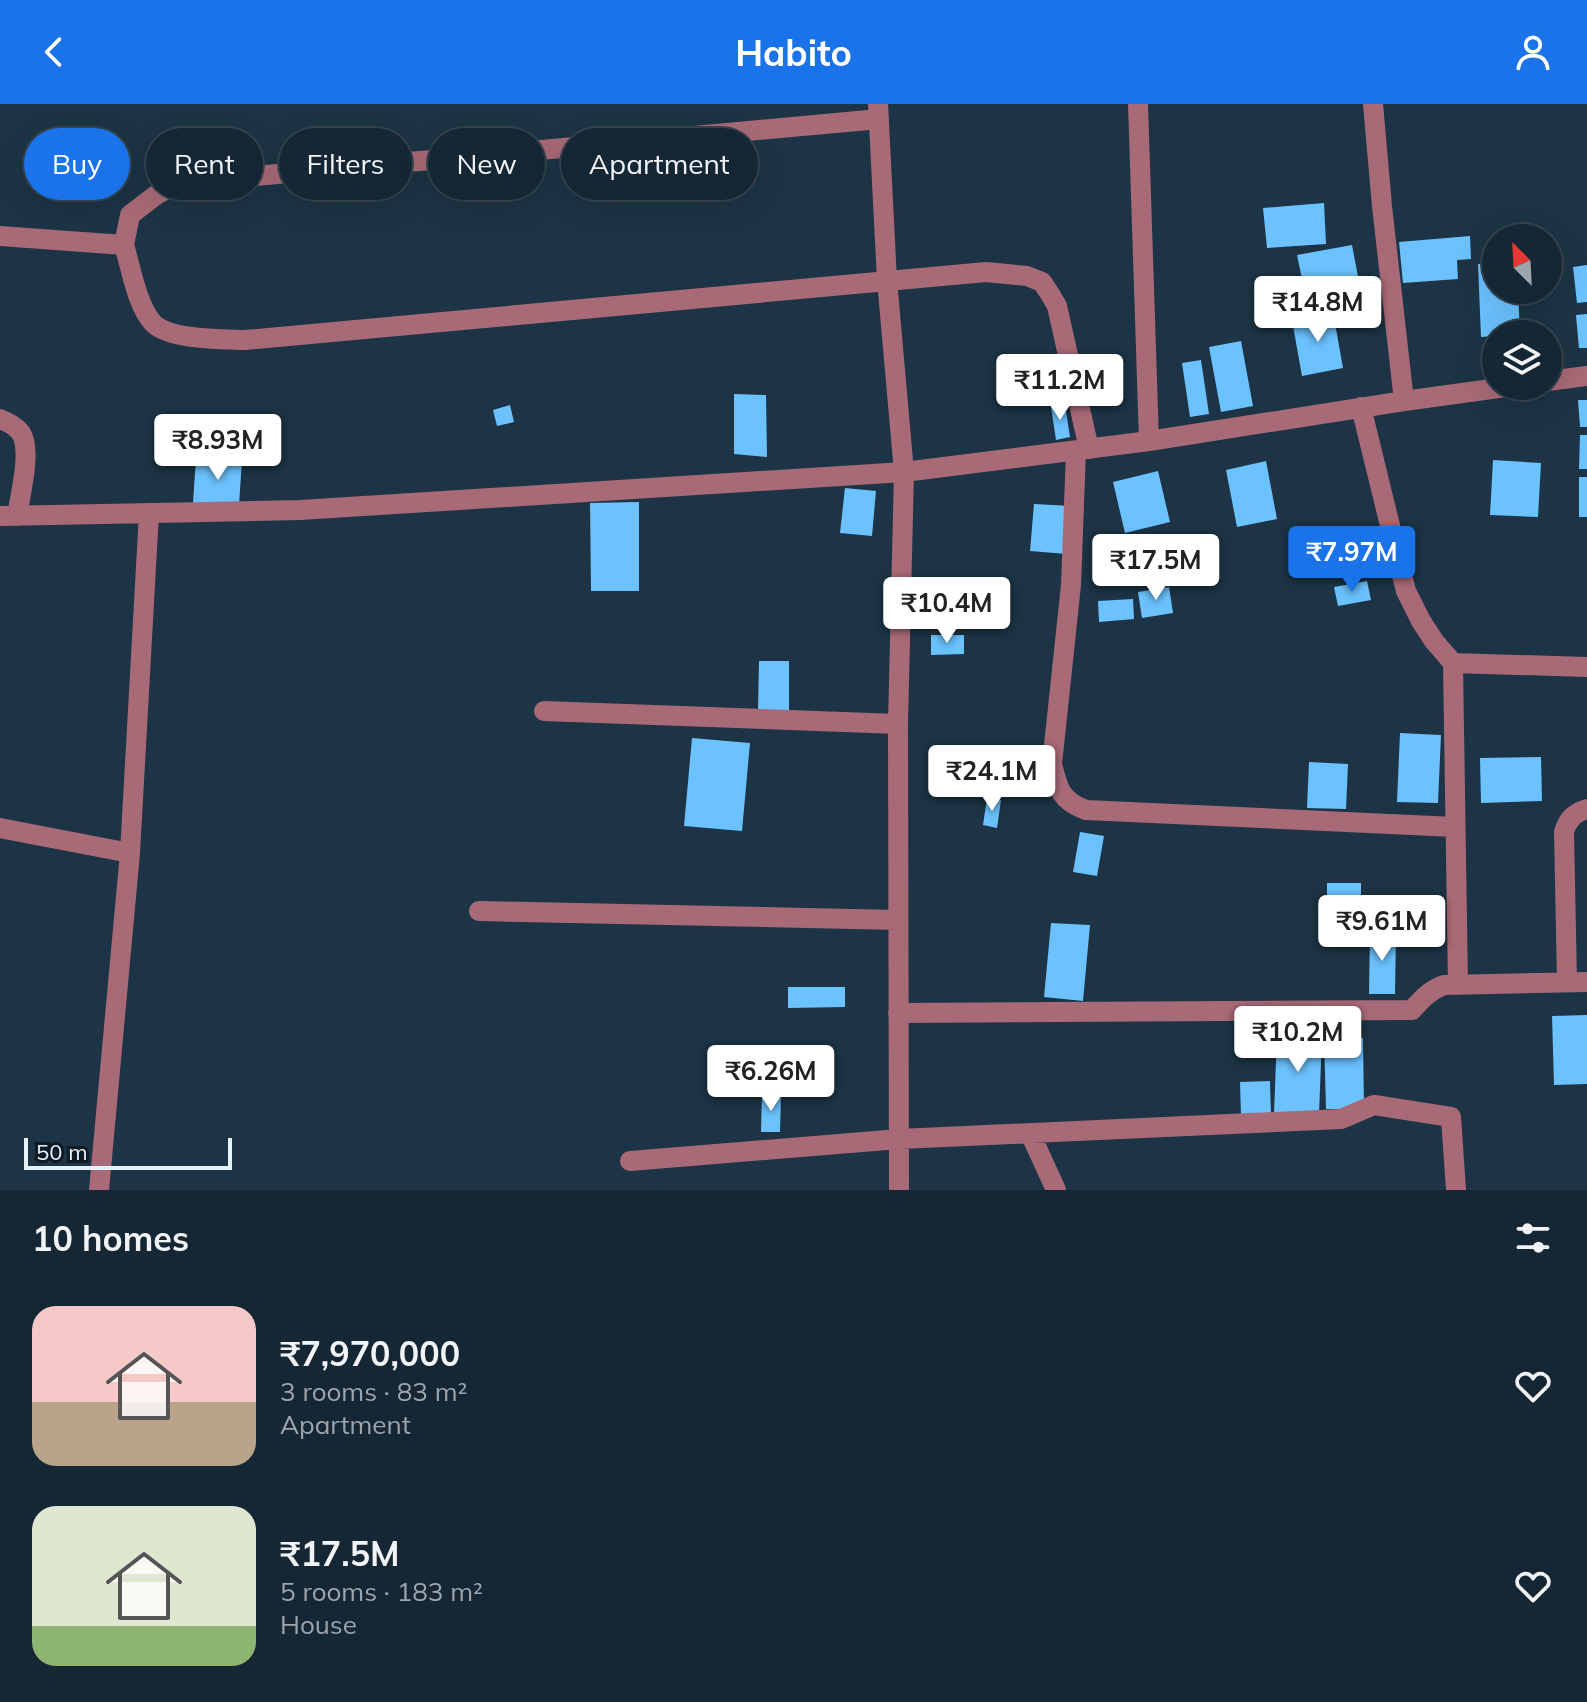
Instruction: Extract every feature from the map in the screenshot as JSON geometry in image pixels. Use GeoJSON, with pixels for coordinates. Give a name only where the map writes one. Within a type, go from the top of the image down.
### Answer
{"type":"FeatureCollection","features":[{"type":"Feature","properties":{"kind":"street"},"geometry":{"type":"LineString","coordinates":[[1138,104],[1149,441]]}},
{"type":"Feature","properties":{"kind":"street"},"geometry":{"type":"LineString","coordinates":[[1373,104],[1404,401]]}},
{"type":"Feature","properties":{"kind":"street"},"geometry":{"type":"LineString","coordinates":[[899,1190],[898,724],[904,472],[887,280],[878,111],[179,183],[156,195],[130,215],[124,245],[144,310],[155,326],[184,337],[245,340],[887,280],[986,272],[1027,276],[1042,282],[1057,306],[1083,450],[1052,764],[1058,788],[1070,804],[1086,810],[1455,827]]}},
{"type":"Feature","properties":{"kind":"street"},"geometry":{"type":"LineString","coordinates":[[0,236],[124,245]]}},
{"type":"Feature","properties":{"kind":"street"},"geometry":{"type":"LineString","coordinates":[[1562,379],[1587,376]]}},
{"type":"Feature","properties":{"kind":"street"},"geometry":{"type":"LineString","coordinates":[[0,419],[11,423],[21,433],[27,450],[8,516],[300,510],[904,472],[1149,441],[1482,390]]}},
{"type":"Feature","properties":{"kind":"street"},"geometry":{"type":"LineString","coordinates":[[1361,407],[1406,591],[1434,641],[1453,663],[1458,985]]}},
{"type":"Feature","properties":{"kind":"street"},"geometry":{"type":"LineString","coordinates":[[99,1190],[130,853],[149,513]]}},
{"type":"Feature","properties":{"kind":"street"},"geometry":{"type":"LineString","coordinates":[[1453,663],[1587,667]]}},
{"type":"Feature","properties":{"kind":"street"},"geometry":{"type":"LineString","coordinates":[[544,711],[898,724]]}},
{"type":"Feature","properties":{"kind":"street"},"geometry":{"type":"LineString","coordinates":[[898,1013],[1412,1010],[1425,995],[1444,985],[1577,982],[1564,832],[1568,820],[1587,809]]}},
{"type":"Feature","properties":{"kind":"street"},"geometry":{"type":"LineString","coordinates":[[0,828],[130,853]]}},
{"type":"Feature","properties":{"kind":"street"},"geometry":{"type":"LineString","coordinates":[[479,911],[898,920]]}},
{"type":"Feature","properties":{"kind":"street"},"geometry":{"type":"LineString","coordinates":[[630,1161],[899,1139],[1341,1119],[1374,1105],[1451,1117],[1456,1190]]}},
{"type":"Feature","properties":{"kind":"street"},"geometry":{"type":"LineString","coordinates":[[1030,1133],[1056,1190]]}},
{"type":"Feature","properties":{"kind":"building"},"geometry":{"type":"Polygon","coordinates":[[[1324,203],[1326,244],[1267,248],[1263,208],[1324,203]]]}},
{"type":"Feature","properties":{"kind":"building"},"geometry":{"type":"Polygon","coordinates":[[[1470,236],[1471,259],[1457,260],[1458,279],[1403,283],[1399,242],[1470,236]]]}},
{"type":"Feature","properties":{"kind":"building"},"geometry":{"type":"Polygon","coordinates":[[[1352,245],[1360,287],[1306,298],[1297,255],[1352,245]]]}},
{"type":"Feature","properties":{"kind":"building"},"geometry":{"type":"Polygon","coordinates":[[[1478,264],[1482,264],[1482,304],[1519,304],[1519,320],[1482,320],[1481,337],[1478,264]]]}},
{"type":"Feature","properties":{"kind":"building"},"geometry":{"type":"Polygon","coordinates":[[[1587,265],[1587,302],[1577,303],[1573,267],[1587,265]]]}},
{"type":"Feature","properties":{"kind":"building"},"geometry":{"type":"Polygon","coordinates":[[[1333,312],[1343,368],[1302,376],[1292,320],[1333,312]]]}},
{"type":"Feature","properties":{"kind":"building"},"geometry":{"type":"Polygon","coordinates":[[[1587,314],[1587,348],[1579,348],[1576,315],[1587,314]]]}},
{"type":"Feature","properties":{"kind":"building"},"geometry":{"type":"Polygon","coordinates":[[[1241,341],[1253,406],[1221,412],[1209,347],[1241,341]]]}},
{"type":"Feature","properties":{"kind":"building"},"geometry":{"type":"Polygon","coordinates":[[[1201,360],[1209,414],[1190,417],[1182,363],[1201,360]]]}},
{"type":"Feature","properties":{"kind":"building"},"geometry":{"type":"Polygon","coordinates":[[[734,394],[766,395],[767,457],[734,454],[734,394]]]}},
{"type":"Feature","properties":{"kind":"building"},"geometry":{"type":"Polygon","coordinates":[[[1578,400],[1587,400],[1587,427],[1580,427],[1578,400]]]}},
{"type":"Feature","properties":{"kind":"building"},"geometry":{"type":"Polygon","coordinates":[[[510,405],[514,422],[497,426],[493,410],[510,405]]]}},
{"type":"Feature","properties":{"kind":"building"},"geometry":{"type":"Polygon","coordinates":[[[1065,405],[1070,437],[1056,440],[1051,407],[1065,405]]]}},
{"type":"Feature","properties":{"kind":"building"},"geometry":{"type":"Polygon","coordinates":[[[1580,435],[1587,435],[1587,469],[1579,469],[1580,435]]]}},
{"type":"Feature","properties":{"kind":"building"},"geometry":{"type":"Polygon","coordinates":[[[196,458],[242,460],[239,505],[193,503],[196,458]]]}},
{"type":"Feature","properties":{"kind":"building"},"geometry":{"type":"Polygon","coordinates":[[[1493,460],[1541,463],[1538,517],[1490,515],[1493,460]]]}},
{"type":"Feature","properties":{"kind":"building"},"geometry":{"type":"Polygon","coordinates":[[[1266,461],[1277,519],[1237,527],[1226,470],[1266,461]]]}},
{"type":"Feature","properties":{"kind":"building"},"geometry":{"type":"Polygon","coordinates":[[[1158,471],[1170,522],[1125,533],[1113,482],[1158,471]]]}},
{"type":"Feature","properties":{"kind":"building"},"geometry":{"type":"Polygon","coordinates":[[[1579,477],[1587,477],[1587,517],[1579,517],[1579,477]]]}},
{"type":"Feature","properties":{"kind":"building"},"geometry":{"type":"Polygon","coordinates":[[[845,488],[876,491],[872,536],[840,533],[845,488]]]}},
{"type":"Feature","properties":{"kind":"building"},"geometry":{"type":"Polygon","coordinates":[[[639,502],[639,591],[591,591],[590,503],[639,502]]]}},
{"type":"Feature","properties":{"kind":"building"},"geometry":{"type":"Polygon","coordinates":[[[1034,504],[1071,506],[1067,554],[1030,551],[1034,504]]]}},
{"type":"Feature","properties":{"kind":"building"},"geometry":{"type":"Polygon","coordinates":[[[1198,534],[1209,572],[1178,582],[1166,543],[1198,534]]]}},
{"type":"Feature","properties":{"kind":"building"},"geometry":{"type":"Polygon","coordinates":[[[1367,581],[1371,600],[1338,606],[1334,587],[1367,581]]]}},
{"type":"Feature","properties":{"kind":"building"},"geometry":{"type":"Polygon","coordinates":[[[1169,587],[1173,613],[1142,618],[1138,592],[1169,587]]]}},
{"type":"Feature","properties":{"kind":"building"},"geometry":{"type":"Polygon","coordinates":[[[1133,599],[1134,619],[1099,622],[1098,601],[1133,599]]]}},
{"type":"Feature","properties":{"kind":"building"},"geometry":{"type":"Polygon","coordinates":[[[931,635],[964,635],[964,654],[931,655],[931,635]]]}},
{"type":"Feature","properties":{"kind":"building"},"geometry":{"type":"Polygon","coordinates":[[[759,661],[789,661],[789,710],[758,710],[759,661]]]}},
{"type":"Feature","properties":{"kind":"building"},"geometry":{"type":"Polygon","coordinates":[[[1400,733],[1441,735],[1438,803],[1397,802],[1400,733]]]}},
{"type":"Feature","properties":{"kind":"building"},"geometry":{"type":"Polygon","coordinates":[[[692,738],[750,743],[742,831],[684,826],[692,738]]]}},
{"type":"Feature","properties":{"kind":"building"},"geometry":{"type":"Polygon","coordinates":[[[1541,757],[1542,801],[1481,803],[1480,758],[1541,757]]]}},
{"type":"Feature","properties":{"kind":"building"},"geometry":{"type":"Polygon","coordinates":[[[1309,762],[1348,764],[1346,809],[1307,808],[1309,762]]]}},
{"type":"Feature","properties":{"kind":"building"},"geometry":{"type":"Polygon","coordinates":[[[987,798],[1001,800],[997,828],[983,825],[987,798]]]}},
{"type":"Feature","properties":{"kind":"building"},"geometry":{"type":"Polygon","coordinates":[[[1080,832],[1104,836],[1097,876],[1073,872],[1080,832]]]}},
{"type":"Feature","properties":{"kind":"building"},"geometry":{"type":"Polygon","coordinates":[[[1327,883],[1361,883],[1361,917],[1327,917],[1327,883]]]}},
{"type":"Feature","properties":{"kind":"building"},"geometry":{"type":"Polygon","coordinates":[[[1051,923],[1090,925],[1083,1001],[1044,997],[1051,923]]]}},
{"type":"Feature","properties":{"kind":"building"},"geometry":{"type":"Polygon","coordinates":[[[1370,932],[1396,933],[1395,994],[1369,994],[1370,932]]]}},
{"type":"Feature","properties":{"kind":"building"},"geometry":{"type":"Polygon","coordinates":[[[788,987],[845,987],[845,1007],[788,1008],[788,987]]]}},
{"type":"Feature","properties":{"kind":"building"},"geometry":{"type":"Polygon","coordinates":[[[1587,1015],[1587,1084],[1554,1085],[1552,1016],[1587,1015]]]}},
{"type":"Feature","properties":{"kind":"building"},"geometry":{"type":"Polygon","coordinates":[[[1277,1035],[1322,1036],[1319,1114],[1274,1113],[1277,1035]]]}},
{"type":"Feature","properties":{"kind":"building"},"geometry":{"type":"Polygon","coordinates":[[[1363,1038],[1364,1109],[1326,1109],[1324,1039],[1363,1038]]]}},
{"type":"Feature","properties":{"kind":"building"},"geometry":{"type":"Polygon","coordinates":[[[1270,1081],[1271,1115],[1241,1116],[1240,1082],[1270,1081]]]}},
{"type":"Feature","properties":{"kind":"building"},"geometry":{"type":"Polygon","coordinates":[[[762,1094],[781,1095],[780,1132],[761,1132],[762,1094]]]}}]}
